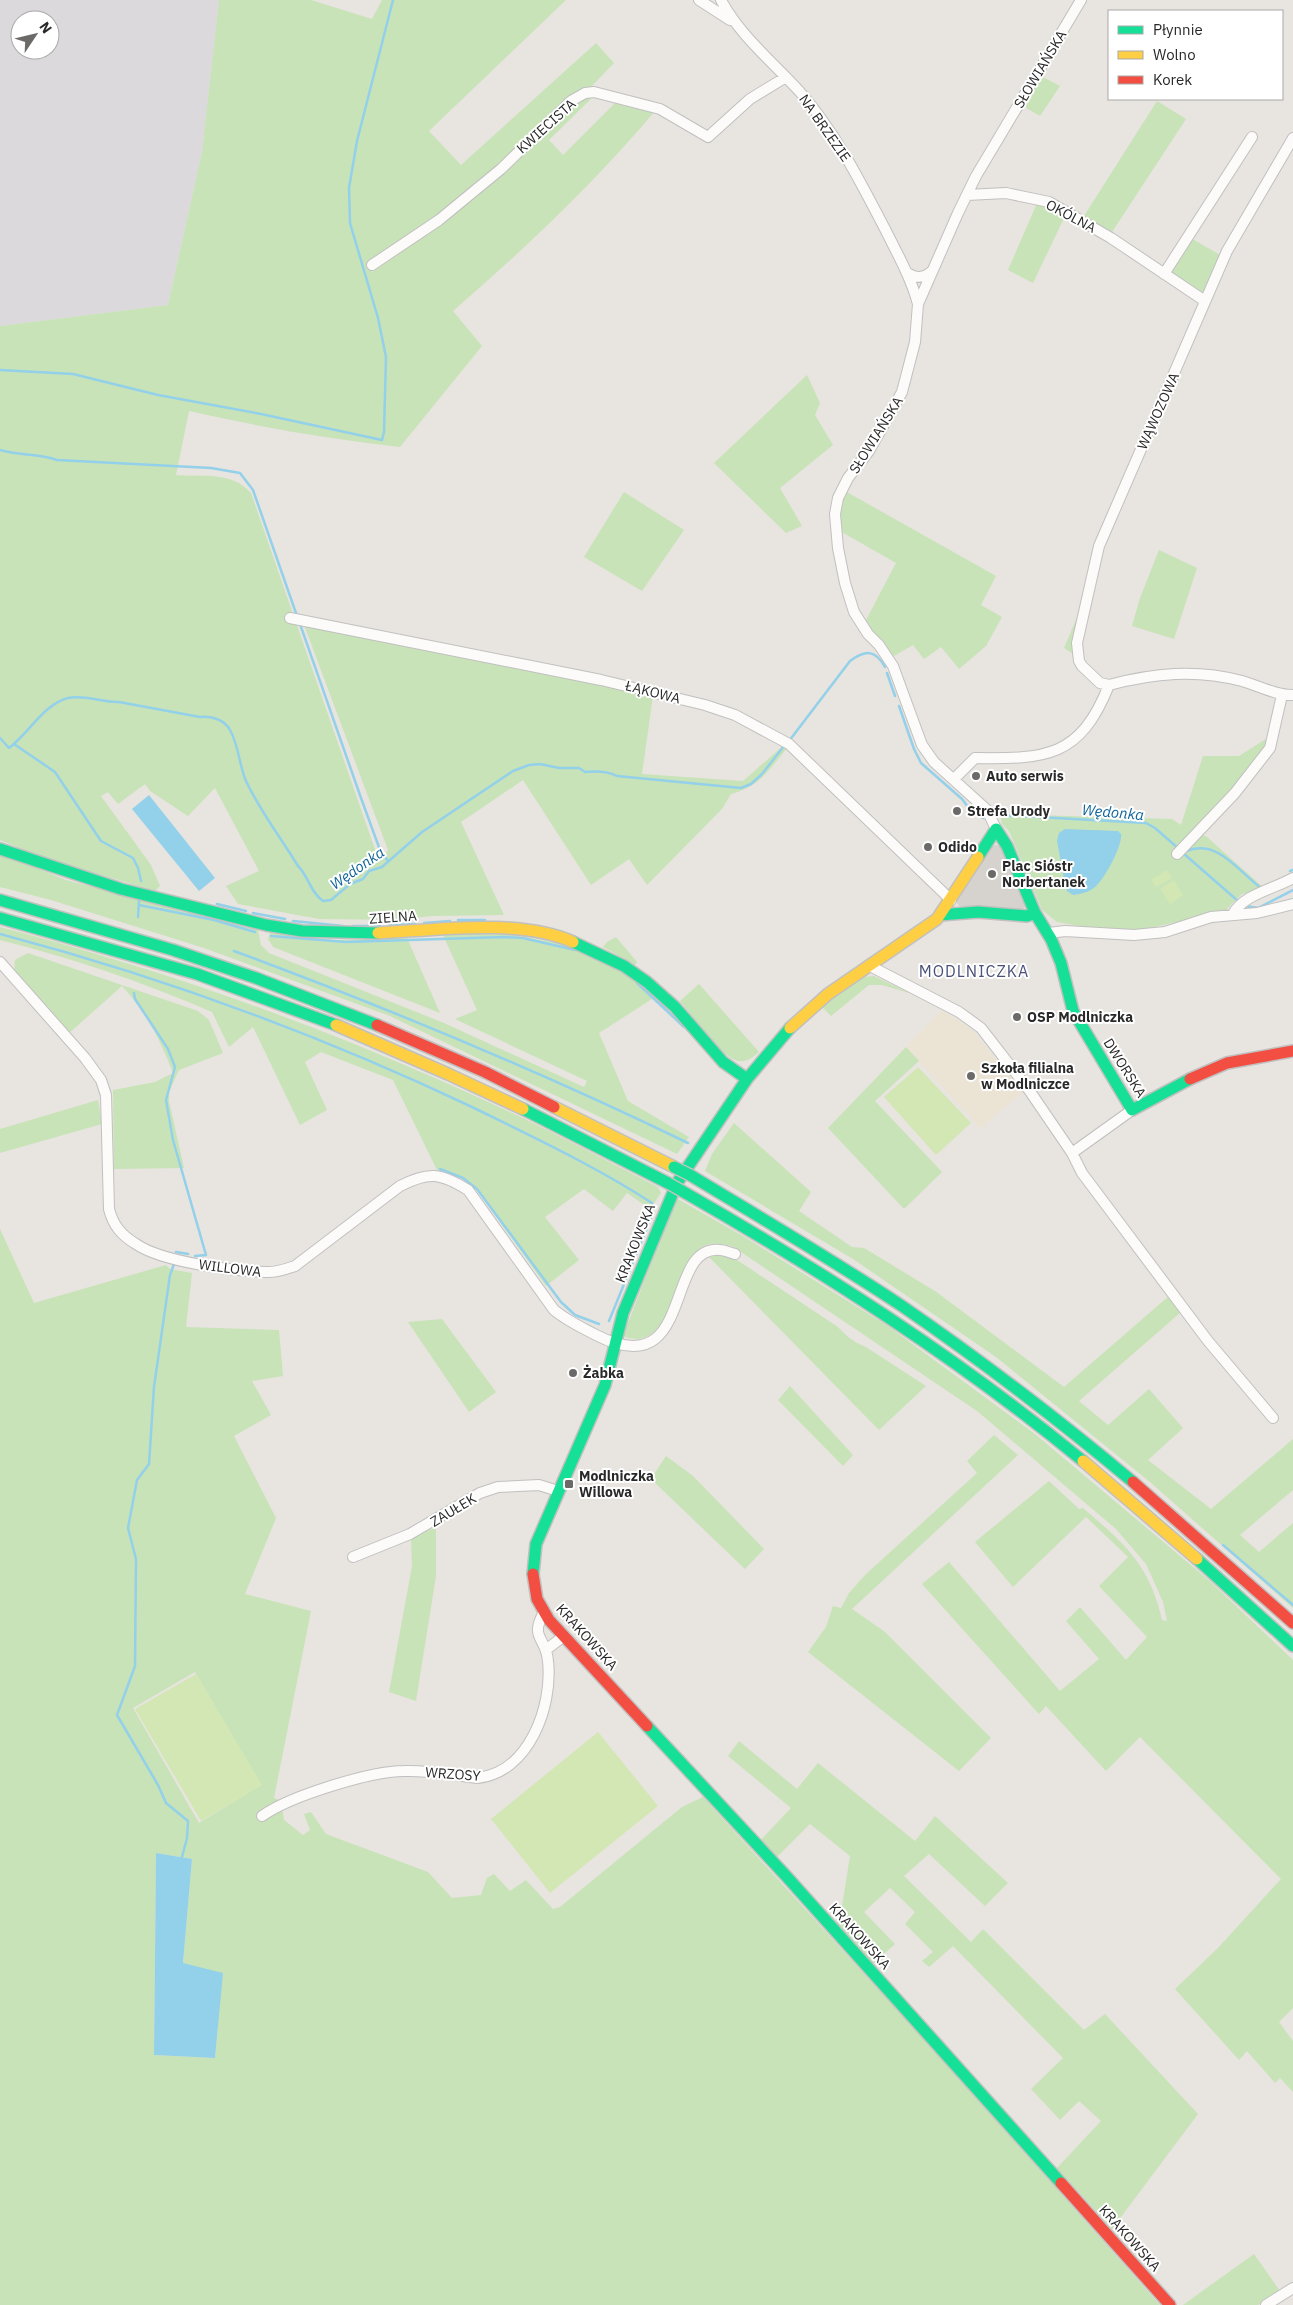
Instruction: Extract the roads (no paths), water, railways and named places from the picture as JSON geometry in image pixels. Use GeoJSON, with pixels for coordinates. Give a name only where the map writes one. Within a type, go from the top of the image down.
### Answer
{"type":"FeatureCollection","features":[{"type":"Feature","properties":{"kind":"main road"},"geometry":{"type":"LineString","coordinates":[[996,829],[1006,846],[1035,913],[1027,916],[984,912],[940,915],[951,900],[996,829]]}},
{"type":"Feature","properties":{"kind":"main road","name":"ZIELNA"},"geometry":{"type":"LineString","coordinates":[[0,849],[121,889],[266,925],[302,931],[363,934],[502,927],[563,938],[624,966],[647,982],[674,1007],[723,1062],[747,1079]]}},
{"type":"Feature","properties":{"kind":"main road"},"geometry":{"type":"LineString","coordinates":[[0,900],[173,950],[256,978],[389,1030],[485,1072],[690,1175],[844,1268],[988,1368],[1113,1465],[1207,1544],[1293,1623]]}},
{"type":"Feature","properties":{"kind":"main road","name":"DWORSKA"},"geometry":{"type":"LineString","coordinates":[[1035,913],[1049,933],[1059,958],[1073,1011],[1132,1110],[1154,1101],[1207,1070],[1244,1060],[1293,1051]]}},
{"type":"Feature","properties":{"kind":"main road","name":"KRAKOWSKA"},"geometry":{"type":"LineString","coordinates":[[940,915],[809,1009],[776,1042],[747,1079],[690,1162],[671,1195],[623,1313],[605,1385],[536,1544],[534,1589],[537,1599],[549,1620],[787,1877],[1170,2305]]}},
{"type":"Feature","properties":{"kind":"main road"},"geometry":{"type":"LineString","coordinates":[[0,918],[121,949],[312,1015],[417,1058],[594,1144],[668,1183],[752,1231],[876,1309],[996,1394],[1116,1488],[1192,1553],[1293,1646]]}},
{"type":"Feature","properties":{"kind":"street"},"geometry":{"type":"LineString","coordinates":[[699,0],[726,15],[738,28]]}},
{"type":"Feature","properties":{"kind":"street","name":"NA BRZEZIE"},"geometry":{"type":"LineString","coordinates":[[721,0],[738,28],[802,94],[833,135],[867,194],[906,272],[918,304]]}},
{"type":"Feature","properties":{"kind":"street","name":"SŁOWIAŃSKA"},"geometry":{"type":"LineString","coordinates":[[996,829],[987,810],[926,753],[893,666],[880,645],[868,634],[854,612],[845,584],[835,514],[838,498],[902,392],[914,342],[918,304],[966,195],[1081,0]]}},
{"type":"Feature","properties":{"kind":"street","name":"KWIECISTA"},"geometry":{"type":"LineString","coordinates":[[372,265],[446,214],[501,169],[571,101],[585,93],[594,92],[660,109],[708,137],[750,100],[786,77]]}},
{"type":"Feature","properties":{"kind":"street"},"geometry":{"type":"LineString","coordinates":[[1164,274],[1252,137]]}},
{"type":"Feature","properties":{"kind":"street","name":"WĄWOZOWA"},"geometry":{"type":"LineString","coordinates":[[1109,685],[1100,683],[1079,661],[1077,643],[1099,546],[1227,251],[1292,144]]}},
{"type":"Feature","properties":{"kind":"street","name":"OKÓLNA"},"geometry":{"type":"LineString","coordinates":[[966,195],[1006,193],[1049,202],[1111,238],[1205,301]]}},
{"type":"Feature","properties":{"kind":"street"},"geometry":{"type":"LineString","coordinates":[[906,272],[914,277],[921,277],[928,275],[934,269]]}},
{"type":"Feature","properties":{"kind":"street","name":"ŁĄKOWA"},"geometry":{"type":"LineString","coordinates":[[290,618],[601,680],[679,698],[735,715],[789,744],[951,900]]}},
{"type":"Feature","properties":{"kind":"street"},"geometry":{"type":"LineString","coordinates":[[954,779],[975,758],[1018,759],[1066,747],[1076,740],[1092,720],[1109,685],[1168,673],[1199,674],[1241,681],[1282,695],[1293,695]]}},
{"type":"Feature","properties":{"kind":"street"},"geometry":{"type":"LineString","coordinates":[[1177,854],[1235,793],[1270,748],[1282,695]]}},
{"type":"Feature","properties":{"kind":"street"},"geometry":{"type":"LineString","coordinates":[[1233,914],[1245,899],[1268,891],[1293,878]]}},
{"type":"Feature","properties":{"kind":"street"},"geometry":{"type":"LineString","coordinates":[[1049,933],[1065,931],[1134,935],[1158,933],[1211,917],[1257,913],[1293,904]]}},
{"type":"Feature","properties":{"kind":"street","name":"WILLOWA"},"geometry":{"type":"LineString","coordinates":[[0,962],[85,1058],[101,1080],[106,1095],[108,1209],[112,1222],[120,1232],[137,1245],[160,1255],[193,1263],[267,1273],[280,1271],[302,1261],[400,1186],[420,1176],[434,1175],[451,1179],[468,1190],[554,1310],[572,1324],[614,1344]]}},
{"type":"Feature","properties":{"kind":"street"},"geometry":{"type":"LineString","coordinates":[[870,966],[972,1019],[981,1028],[1029,1090],[1072,1152],[1082,1173],[1163,1283],[1208,1341],[1273,1418]]}},
{"type":"Feature","properties":{"kind":"street"},"geometry":{"type":"LineString","coordinates":[[1072,1152],[1132,1110]]}},
{"type":"Feature","properties":{"kind":"street"},"geometry":{"type":"LineString","coordinates":[[614,1344],[627,1346],[651,1343],[664,1330],[688,1271],[696,1261],[706,1254],[718,1250],[735,1254]]}},
{"type":"Feature","properties":{"kind":"street","name":"ZAUŁEK"},"geometry":{"type":"LineString","coordinates":[[352,1557],[396,1541],[438,1520],[480,1494],[498,1487],[539,1485],[558,1491]]}},
{"type":"Feature","properties":{"kind":"street","name":"WRZOSY"},"geometry":{"type":"LineString","coordinates":[[262,1816],[321,1789],[390,1772],[405,1770],[477,1778],[487,1777],[502,1770],[519,1756],[544,1713],[548,1691],[547,1649],[538,1635],[536,1625],[544,1612]]}},
{"type":"Feature","properties":{"kind":"street"},"geometry":{"type":"LineString","coordinates":[[547,1649],[564,1636]]}},
{"type":"Feature","properties":{"kind":"street"},"geometry":{"type":"LineString","coordinates":[[1266,2305],[1293,2288]]}},
{"type":"Feature","properties":{"kind":"water"},"geometry":{"type":"Polygon","coordinates":[[[149,795],[215,878],[199,891],[132,809],[149,795]]]}},
{"type":"Feature","properties":{"kind":"water"},"geometry":{"type":"Polygon","coordinates":[[[1065,829],[1118,831],[1121,834],[1116,854],[1099,883],[1090,890],[1073,895],[1067,891],[1065,885],[1057,841],[1059,833],[1065,829]]]}},
{"type":"Feature","properties":{"kind":"water"},"geometry":{"type":"Polygon","coordinates":[[[156,1853],[192,1859],[183,1963],[223,1973],[215,2058],[154,2055],[156,1853]]]}},
{"type":"Feature","properties":{"kind":"waterway"},"geometry":{"type":"LineString","coordinates":[[0,370],[73,374],[158,395],[261,414],[382,440],[384,432],[386,357],[378,318],[350,223],[349,188],[357,141],[393,0]]}},
{"type":"Feature","properties":{"kind":"waterway"},"geometry":{"type":"LineString","coordinates":[[0,450],[43,456],[57,460],[211,468],[240,473],[253,490],[297,616]]}},
{"type":"Feature","properties":{"kind":"waterway"},"geometry":{"type":"LineString","coordinates":[[300,624],[380,850],[388,861]]}},
{"type":"Feature","properties":{"kind":"waterway","name":"Wędonka"},"geometry":{"type":"LineString","coordinates":[[789,741],[850,661],[860,655],[869,653],[877,657],[885,667]]}},
{"type":"Feature","properties":{"kind":"waterway"},"geometry":{"type":"LineString","coordinates":[[887,673],[895,696]]}},
{"type":"Feature","properties":{"kind":"waterway","name":"Wędonka"},"geometry":{"type":"LineString","coordinates":[[0,738],[9,748],[51,706],[59,701],[74,697],[119,702],[208,717],[221,721],[227,726],[233,736],[246,781],[258,803],[315,893],[323,901],[331,900],[350,884],[363,879],[369,871],[382,867],[422,832],[513,771],[529,765],[540,764],[559,768],[579,768],[585,772],[610,773],[617,776],[741,788],[751,784],[762,774],[784,746]]}},
{"type":"Feature","properties":{"kind":"waterway","name":"Wędonka"},"geometry":{"type":"LineString","coordinates":[[899,706],[921,763],[962,799],[971,811],[983,818]]}},
{"type":"Feature","properties":{"kind":"waterway"},"geometry":{"type":"LineString","coordinates":[[14,744],[55,772],[101,841],[133,858],[141,881]]}},
{"type":"Feature","properties":{"kind":"waterway","name":"Wędonka"},"geometry":{"type":"LineString","coordinates":[[996,815],[1012,816]]}},
{"type":"Feature","properties":{"kind":"waterway","name":"Wędonka"},"geometry":{"type":"LineString","coordinates":[[1019,816],[1146,823],[1155,828],[1179,849]]}},
{"type":"Feature","properties":{"kind":"waterway"},"geometry":{"type":"LineString","coordinates":[[1184,852],[1196,849],[1207,849],[1217,852],[1261,888]]}},
{"type":"Feature","properties":{"kind":"waterway","name":"Wędonka"},"geometry":{"type":"LineString","coordinates":[[1183,853],[1238,901]]}},
{"type":"Feature","properties":{"kind":"waterway","name":"Wędonka"},"geometry":{"type":"LineString","coordinates":[[1245,906],[1258,908],[1293,890]]}},
{"type":"Feature","properties":{"kind":"waterway"},"geometry":{"type":"LineString","coordinates":[[138,917],[139,901]]}},
{"type":"Feature","properties":{"kind":"waterway"},"geometry":{"type":"LineString","coordinates":[[217,904],[246,911]]}},
{"type":"Feature","properties":{"kind":"waterway"},"geometry":{"type":"LineString","coordinates":[[139,905],[214,920],[255,932]]}},
{"type":"Feature","properties":{"kind":"waterway"},"geometry":{"type":"LineString","coordinates":[[253,913],[285,919]]}},
{"type":"Feature","properties":{"kind":"waterway"},"geometry":{"type":"LineString","coordinates":[[458,920],[485,920]]}},
{"type":"Feature","properties":{"kind":"waterway"},"geometry":{"type":"LineString","coordinates":[[293,921],[343,926]]}},
{"type":"Feature","properties":{"kind":"waterway"},"geometry":{"type":"LineString","coordinates":[[424,923],[450,921]]}},
{"type":"Feature","properties":{"kind":"waterway"},"geometry":{"type":"LineString","coordinates":[[389,925],[415,924]]}},
{"type":"Feature","properties":{"kind":"waterway"},"geometry":{"type":"LineString","coordinates":[[353,926],[380,926]]}},
{"type":"Feature","properties":{"kind":"waterway"},"geometry":{"type":"LineString","coordinates":[[0,934],[121,969],[299,1032],[472,1107],[586,1164],[652,1203]]}},
{"type":"Feature","properties":{"kind":"waterway"},"geometry":{"type":"LineString","coordinates":[[271,936],[346,942],[504,937],[523,938],[575,950]]}},
{"type":"Feature","properties":{"kind":"waterway"},"geometry":{"type":"LineString","coordinates":[[234,951],[463,1041],[688,1143]]}},
{"type":"Feature","properties":{"kind":"waterway"},"geometry":{"type":"LineString","coordinates":[[637,983],[684,1027]]}},
{"type":"Feature","properties":{"kind":"waterway"},"geometry":{"type":"LineString","coordinates":[[134,993],[135,999],[168,1049],[175,1067],[166,1100],[173,1140],[206,1255],[195,1256]]}},
{"type":"Feature","properties":{"kind":"waterway"},"geometry":{"type":"LineString","coordinates":[[440,1169],[463,1178],[477,1189],[561,1302],[575,1315],[599,1324]]}},
{"type":"Feature","properties":{"kind":"waterway"},"geometry":{"type":"LineString","coordinates":[[609,1321],[653,1213]]}},
{"type":"Feature","properties":{"kind":"waterway"},"geometry":{"type":"LineString","coordinates":[[176,1252],[188,1254]]}},
{"type":"Feature","properties":{"kind":"waterway"},"geometry":{"type":"LineString","coordinates":[[174,1264],[170,1275],[154,1387],[149,1464],[137,1480],[128,1528],[136,1559],[135,1666],[117,1715],[158,1785],[166,1803],[188,1821],[187,1838],[182,1857]]}},
{"type":"Feature","properties":{"kind":"waterway"},"geometry":{"type":"LineString","coordinates":[[1223,1545],[1293,1605]]}},
{"type":"Feature","properties":{"kind":"place","name":"Auto serwis"},"geometry":{"type":"Point","coordinates":[976,776]}},
{"type":"Feature","properties":{"kind":"place","name":"Strefa Urody"},"geometry":{"type":"Point","coordinates":[957,811]}},
{"type":"Feature","properties":{"kind":"place","name":"Odido"},"geometry":{"type":"Point","coordinates":[928,847]}},
{"type":"Feature","properties":{"kind":"place","name":"Plac Sióstr Norbertanek"},"geometry":{"type":"Point","coordinates":[992,874]}},
{"type":"Feature","properties":{"kind":"place","name":"OSP Modlniczka"},"geometry":{"type":"Point","coordinates":[1017,1017]}},
{"type":"Feature","properties":{"kind":"place","name":"Szkoła filialna w Modlniczce"},"geometry":{"type":"Point","coordinates":[971,1076]}},
{"type":"Feature","properties":{"kind":"place","name":"Żabka"},"geometry":{"type":"Point","coordinates":[573,1373]}},
{"type":"Feature","properties":{"kind":"place","name":"Modlniczka Willowa"},"geometry":{"type":"Point","coordinates":[569,1484]}},
{"type":"Feature","properties":{"kind":"district","name":"MODLNICZKA"},"geometry":{"type":"Point","coordinates":[974,971]}}]}
